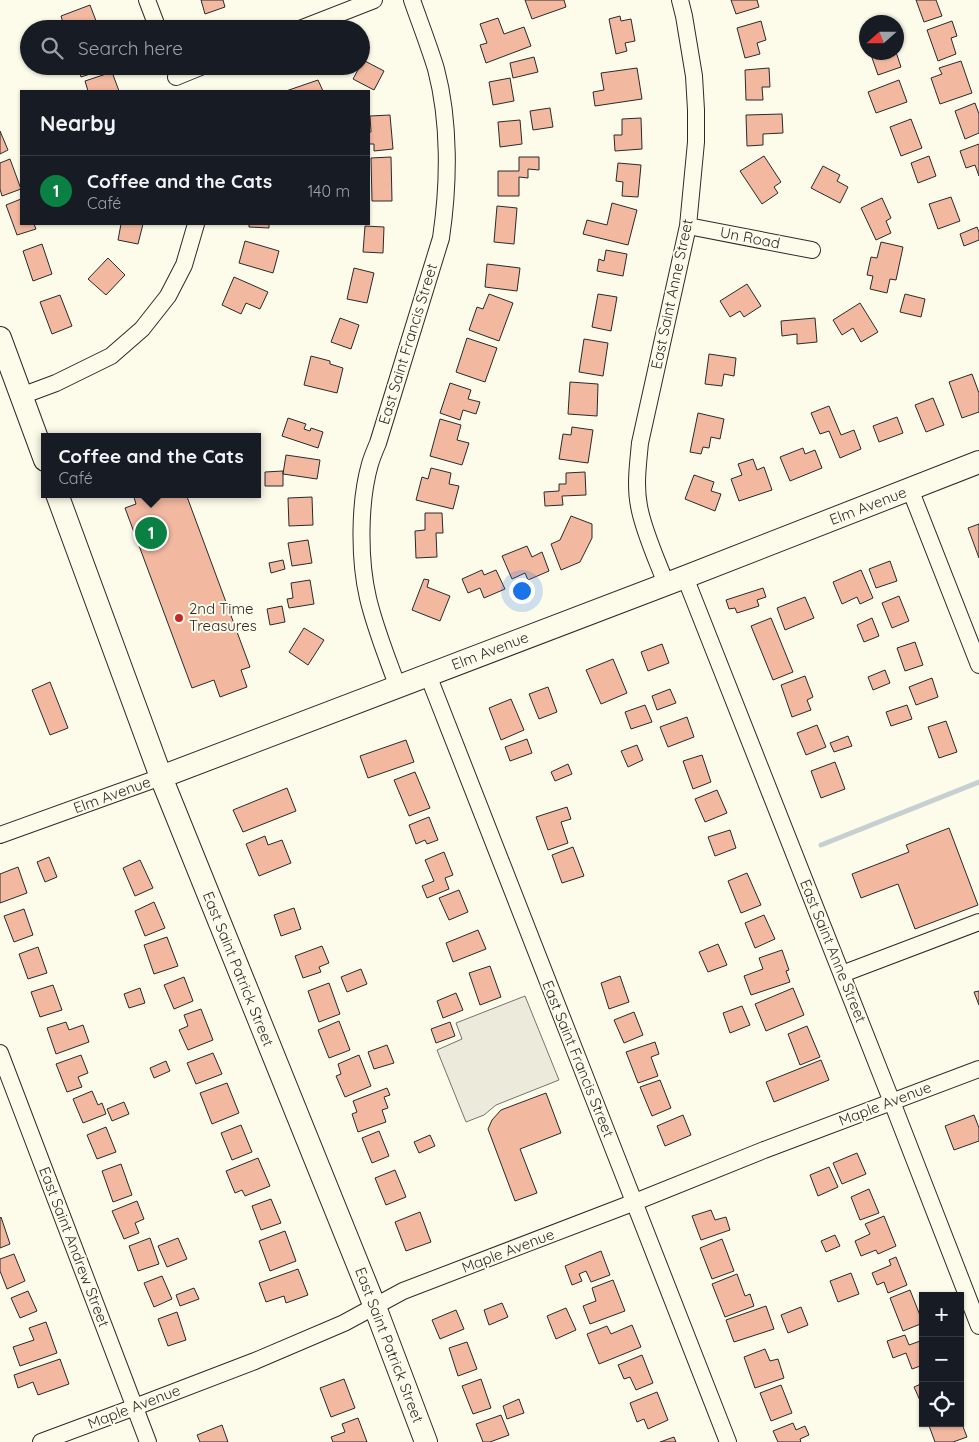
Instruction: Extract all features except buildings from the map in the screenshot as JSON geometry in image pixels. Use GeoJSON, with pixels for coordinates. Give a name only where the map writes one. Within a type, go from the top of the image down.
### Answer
{"type":"FeatureCollection","features":[{"type":"Feature","properties":{"kind":"main road"},"geometry":{"type":"LineString","coordinates":[[0,338],[41,449]]}},
{"type":"Feature","properties":{"kind":"main road","name":"Elm Avenue"},"geometry":{"type":"LineString","coordinates":[[161,777],[979,462]]}},
{"type":"Feature","properties":{"kind":"main road","name":"East Saint Patrick Street"},"geometry":{"type":"LineString","coordinates":[[58,498],[161,777],[426,1442]]}},
{"type":"Feature","properties":{"kind":"street"},"geometry":{"type":"LineString","coordinates":[[147,0],[155,20]]}},
{"type":"Feature","properties":{"kind":"street"},"geometry":{"type":"LineString","coordinates":[[323,20],[374,0]]}},
{"type":"Feature","properties":{"kind":"street","name":"East Saint Francis Street"},"geometry":{"type":"LineString","coordinates":[[397,686],[368,597],[363,559],[364,492],[370,464],[441,238],[446,207],[447,161],[444,110],[436,71],[412,0]]}},
{"type":"Feature","properties":{"kind":"street","name":"East Saint Anne Street"},"geometry":{"type":"LineString","coordinates":[[680,0],[694,76],[696,142],[688,226],[640,443],[637,477],[639,506],[649,540],[676,580],[842,974],[979,1326]]}},
{"type":"Feature","properties":{"kind":"street"},"geometry":{"type":"LineString","coordinates":[[21,396],[56,383],[111,356],[142,330],[168,296],[184,265],[196,225]]}},
{"type":"Feature","properties":{"kind":"street","name":"Un Road"},"geometry":{"type":"LineString","coordinates":[[688,226],[812,250]]}},
{"type":"Feature","properties":{"kind":"street"},"geometry":{"type":"LineString","coordinates":[[910,489],[979,665]]}},
{"type":"Feature","properties":{"kind":"street","name":"East Saint Francis Street"},"geometry":{"type":"LineString","coordinates":[[428,675],[728,1442]]}},
{"type":"Feature","properties":{"kind":"street","name":"Elm Avenue"},"geometry":{"type":"LineString","coordinates":[[0,835],[161,777]]}},
{"type":"Feature","properties":{"kind":"street"},"geometry":{"type":"LineString","coordinates":[[842,974],[979,922]]}},
{"type":"Feature","properties":{"kind":"street","name":"East Saint Andrew Street"},"geometry":{"type":"LineString","coordinates":[[0,1053],[148,1442]]}},
{"type":"Feature","properties":{"kind":"street","name":"Maple Avenue"},"geometry":{"type":"LineString","coordinates":[[40,1442],[255,1361],[344,1323],[403,1291],[979,1069]]}},
{"type":"Feature","properties":{"kind":"shaded area"},"geometry":{"type":"Polygon","coordinates":[[[525,996],[559,1080],[496,1105],[484,1115],[466,1122],[437,1050],[462,1039],[456,1023],[525,996]]]}},
{"type":"Feature","properties":{"kind":"waterway"},"geometry":{"type":"LineString","coordinates":[[821,845],[979,782]]}},
{"type":"Feature","properties":{"kind":"place","name":"Coffee and the Cats"},"geometry":{"type":"Point","coordinates":[151,533]}},
{"type":"Feature","properties":{"kind":"place","name":"2nd Time Treasures"},"geometry":{"type":"Point","coordinates":[179,618]}}]}
